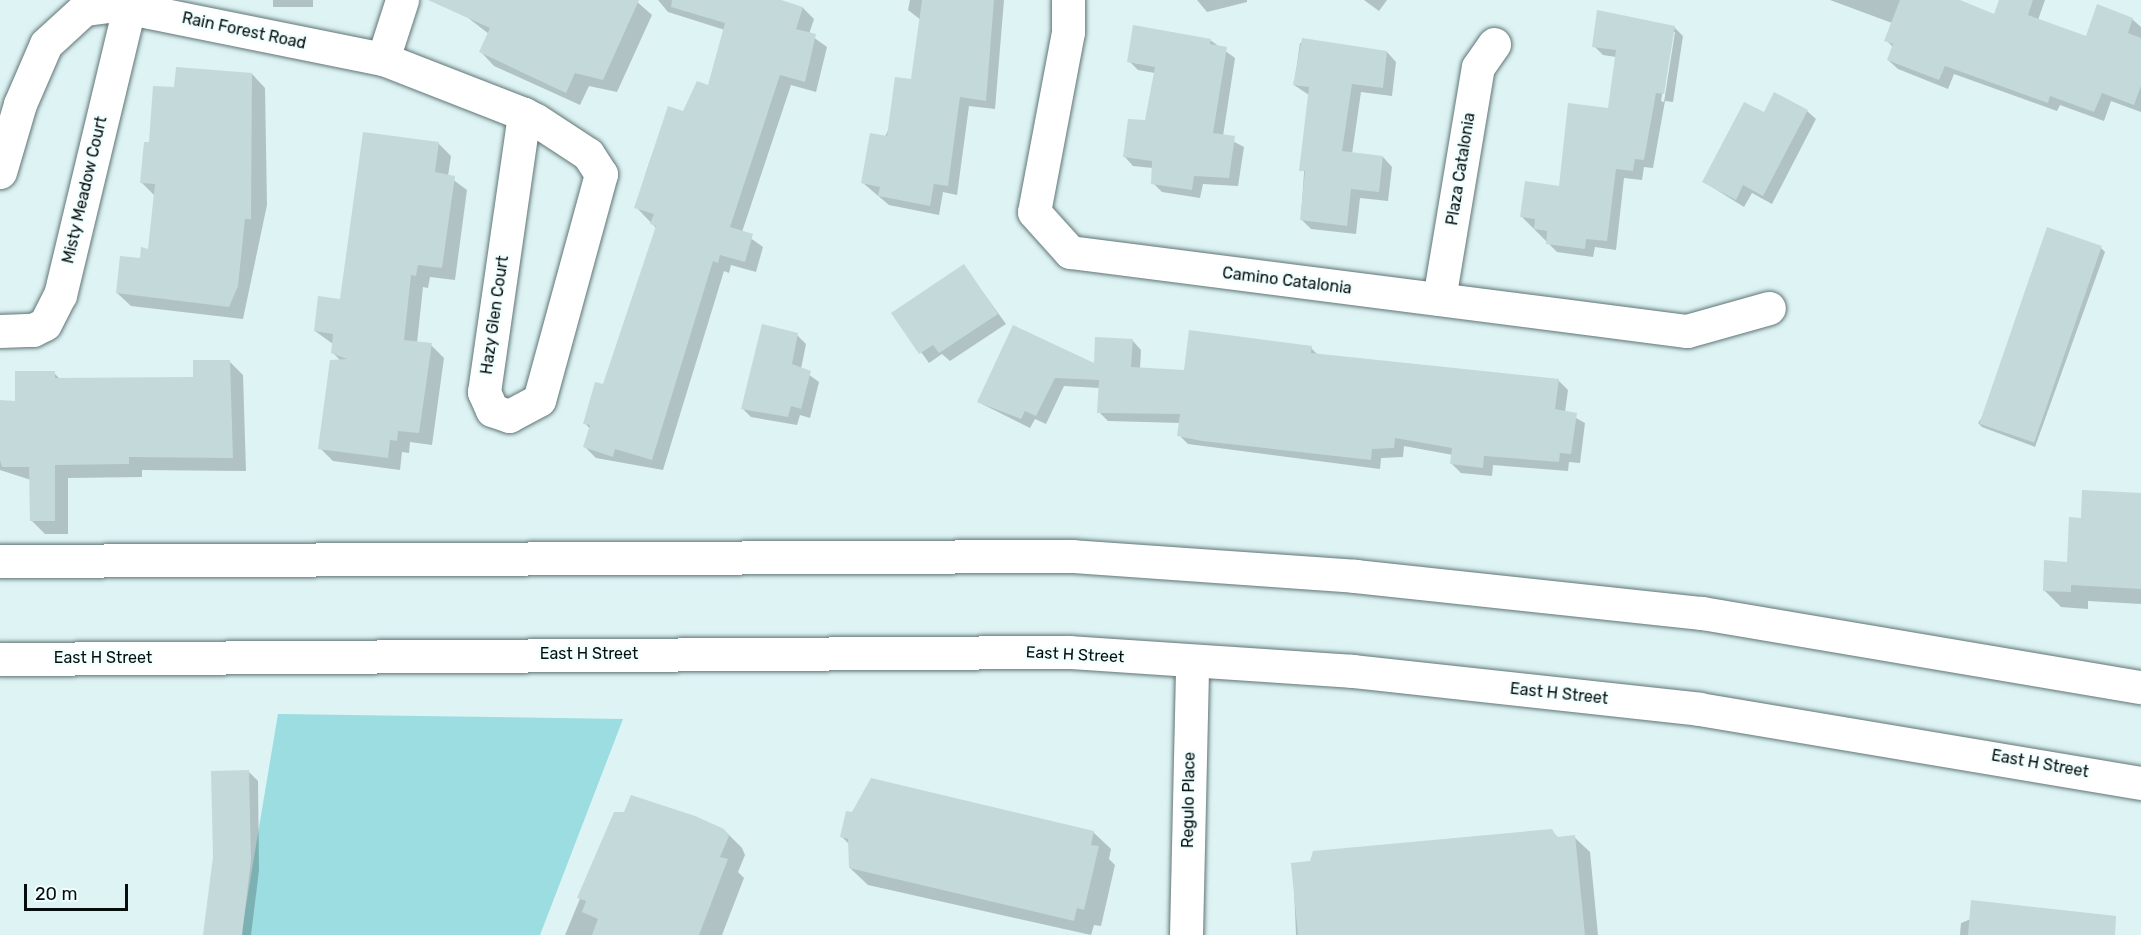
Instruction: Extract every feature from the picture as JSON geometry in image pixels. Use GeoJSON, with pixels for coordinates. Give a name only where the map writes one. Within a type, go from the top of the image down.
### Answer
{"type":"FeatureCollection","features":[{"type":"Feature","properties":{"kind":"main road"},"geometry":{"type":"LineString","coordinates":[[383,59],[402,0]]}},
{"type":"Feature","properties":{"kind":"main road","name":"Camino Catalonia"},"geometry":{"type":"LineString","coordinates":[[1068,0],[1068,32],[1034,212],[1070,252],[1687,331],[1769,308]]}},
{"type":"Feature","properties":{"kind":"main road","name":"Rain Forest Road"},"geometry":{"type":"LineString","coordinates":[[0,172],[20,104],[46,44],[84,9],[129,7],[383,59],[524,114],[588,154],[601,174]]}},
{"type":"Feature","properties":{"kind":"main road","name":"Misty Meadow Court"},"geometry":{"type":"LineString","coordinates":[[0,331],[12,333],[45,324],[60,295],[129,7]]}},
{"type":"Feature","properties":{"kind":"main road","name":"Plaza Catalonia"},"geometry":{"type":"LineString","coordinates":[[1439,299],[1478,66],[1494,44]]}},
{"type":"Feature","properties":{"kind":"main road","name":"Hazy Glen Court"},"geometry":{"type":"LineString","coordinates":[[524,114],[484,392],[492,410],[509,416],[525,412],[539,400],[601,174]]}},
{"type":"Feature","properties":{"kind":"main road"},"geometry":{"type":"LineString","coordinates":[[0,561],[1072,556],[1355,576],[1702,613],[2141,687]]}},
{"type":"Feature","properties":{"kind":"main road","name":"East H Street"},"geometry":{"type":"LineString","coordinates":[[0,659],[1069,652],[1192,664],[1352,671],[1699,709],[2141,783]]}},
{"type":"Feature","properties":{"kind":"main road","name":"Regulo Place"},"geometry":{"type":"LineString","coordinates":[[1186,935],[1192,664]]}},
{"type":"Feature","properties":{"kind":"shaded area"},"geometry":{"type":"Polygon","coordinates":[[[278,714],[623,719],[540,935],[241,935],[278,714]]]}},
{"type":"Feature","properties":{"kind":"building"},"geometry":{"type":"Polygon","coordinates":[[[428,0],[639,0],[603,80],[575,73],[566,93],[479,52],[490,28],[428,0]]]}},
{"type":"Feature","properties":{"kind":"building"},"geometry":{"type":"Polygon","coordinates":[[[672,0],[781,0],[803,7],[796,29],[816,34],[805,82],[780,75],[730,227],[753,234],[745,262],[720,255],[718,263],[713,261],[652,460],[615,449],[613,457],[583,447],[590,425],[583,424],[595,382],[603,384],[656,226],[650,224],[654,214],[634,208],[668,106],[683,111],[697,81],[708,85],[725,23],[671,7],[672,0]]]}},
{"type":"Feature","properties":{"kind":"building"},"geometry":{"type":"Polygon","coordinates":[[[922,0],[994,0],[986,101],[960,97],[948,186],[934,184],[930,206],[878,196],[880,187],[861,183],[870,133],[887,136],[895,77],[911,79],[922,0]]]}},
{"type":"Feature","properties":{"kind":"building"},"geometry":{"type":"Polygon","coordinates":[[[1900,0],[1960,0],[1994,14],[1999,0],[2033,0],[2028,15],[2086,36],[2097,4],[2133,18],[2128,33],[2141,38],[2141,86],[2134,105],[2102,93],[2094,112],[2050,96],[2048,103],[1945,66],[1939,80],[1887,60],[1893,44],[1884,41],[1900,0]]]}},
{"type":"Feature","properties":{"kind":"building"},"geometry":{"type":"Polygon","coordinates":[[[1597,10],[1675,26],[1664,94],[1656,93],[1644,160],[1635,159],[1633,171],[1616,169],[1607,241],[1586,239],[1585,249],[1546,244],[1547,231],[1534,229],[1535,219],[1520,217],[1525,181],[1559,186],[1568,103],[1608,108],[1616,50],[1592,47],[1597,10]]]}},
{"type":"Feature","properties":{"kind":"building"},"geometry":{"type":"Polygon","coordinates":[[[1133,25],[1211,39],[1210,44],[1227,47],[1213,133],[1235,136],[1229,178],[1194,176],[1192,190],[1151,184],[1152,161],[1123,157],[1128,119],[1145,120],[1155,67],[1127,62],[1133,25]]]}},
{"type":"Feature","properties":{"kind":"building"},"geometry":{"type":"Polygon","coordinates":[[[1302,38],[1387,51],[1383,88],[1352,84],[1342,151],[1383,156],[1379,192],[1351,189],[1347,226],[1300,220],[1305,171],[1299,171],[1309,87],[1293,85],[1302,38]]]}},
{"type":"Feature","properties":{"kind":"building"},"geometry":{"type":"Polygon","coordinates":[[[176,67],[252,73],[251,219],[245,219],[238,286],[229,307],[116,293],[120,256],[140,258],[141,247],[148,249],[155,184],[140,183],[144,142],[149,142],[153,86],[174,87],[176,67]]]}},
{"type":"Feature","properties":{"kind":"building"},"geometry":{"type":"Polygon","coordinates":[[[1774,92],[1808,110],[1763,196],[1743,185],[1736,200],[1702,182],[1744,102],[1764,112],[1774,92]]]}},
{"type":"Feature","properties":{"kind":"building"},"geometry":{"type":"Polygon","coordinates":[[[363,132],[439,142],[435,172],[455,176],[442,268],[418,265],[416,276],[411,275],[404,340],[432,343],[419,433],[398,431],[397,441],[390,440],[388,458],[318,449],[330,360],[347,359],[331,353],[333,334],[314,331],[318,296],[340,299],[363,132]]]}},
{"type":"Feature","properties":{"kind":"building"},"geometry":{"type":"Polygon","coordinates":[[[2047,227],[2102,246],[2034,443],[1979,424],[2047,227]]]}},
{"type":"Feature","properties":{"kind":"building"},"geometry":{"type":"Polygon","coordinates":[[[964,264],[998,314],[939,353],[933,345],[919,354],[891,313],[964,264]]]}},
{"type":"Feature","properties":{"kind":"building"},"geometry":{"type":"Polygon","coordinates":[[[762,324],[798,333],[792,364],[811,371],[801,409],[791,406],[788,417],[741,409],[762,324]]]}},
{"type":"Feature","properties":{"kind":"building"},"geometry":{"type":"Polygon","coordinates":[[[1013,325],[1094,363],[1095,337],[1133,339],[1131,367],[1184,370],[1189,330],[1312,346],[1311,353],[1559,379],[1555,409],[1577,413],[1571,454],[1560,453],[1559,462],[1484,456],[1483,468],[1450,464],[1452,448],[1395,438],[1394,448],[1372,449],[1371,460],[1202,441],[1177,436],[1180,414],[1097,413],[1099,380],[1055,378],[1036,416],[1025,411],[1021,419],[977,402],[1013,325]]]}},
{"type":"Feature","properties":{"kind":"building"},"geometry":{"type":"Polygon","coordinates":[[[193,360],[230,360],[233,458],[129,457],[129,464],[55,465],[55,521],[30,521],[29,467],[2,467],[0,460],[0,400],[15,401],[15,371],[55,371],[55,378],[193,377],[193,360]]]}},
{"type":"Feature","properties":{"kind":"building"},"geometry":{"type":"Polygon","coordinates":[[[2082,490],[2141,493],[2141,589],[2071,585],[2071,592],[2043,591],[2044,560],[2067,562],[2069,517],[2081,518],[2082,490]]]}},
{"type":"Feature","properties":{"kind":"building"},"geometry":{"type":"Polygon","coordinates":[[[249,770],[251,860],[242,935],[203,935],[213,857],[211,771],[249,770]]]}},
{"type":"Feature","properties":{"kind":"building"},"geometry":{"type":"Polygon","coordinates":[[[871,778],[1094,831],[1091,845],[1099,846],[1084,910],[1077,908],[1074,921],[849,868],[848,839],[840,837],[846,811],[852,812],[871,778]]]}},
{"type":"Feature","properties":{"kind":"building"},"geometry":{"type":"Polygon","coordinates":[[[631,795],[695,816],[724,829],[729,836],[720,857],[728,859],[699,935],[592,935],[598,919],[582,912],[586,901],[577,898],[614,812],[624,812],[631,795]]]}},
{"type":"Feature","properties":{"kind":"building"},"geometry":{"type":"Polygon","coordinates":[[[1552,829],[1557,837],[1575,835],[1585,935],[1298,935],[1291,863],[1310,861],[1313,851],[1552,829]]]}},
{"type":"Feature","properties":{"kind":"building"},"geometry":{"type":"Polygon","coordinates":[[[1971,900],[2116,916],[2115,935],[1968,935],[1971,900]]]}}]}
